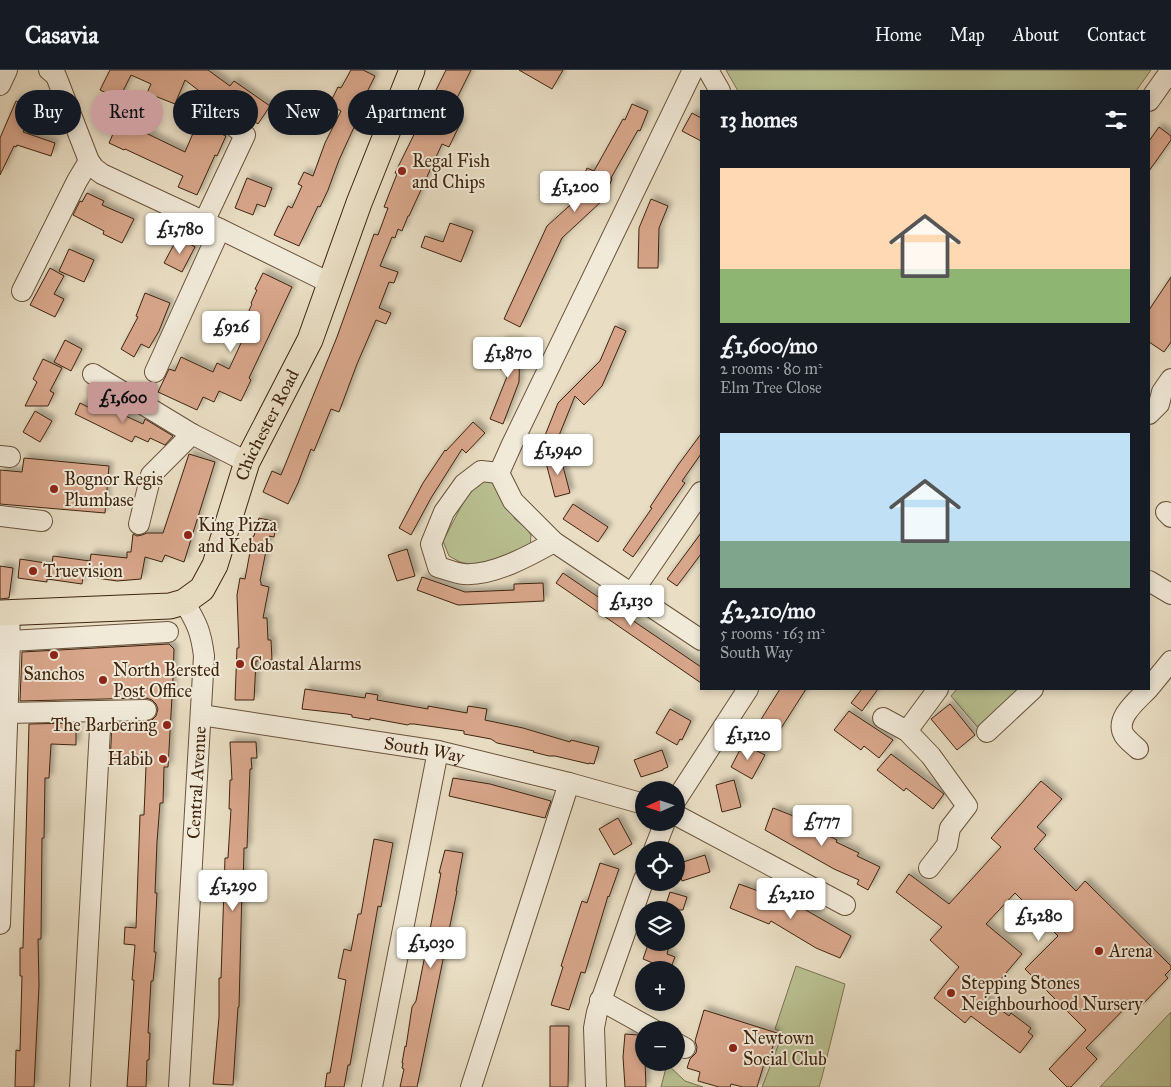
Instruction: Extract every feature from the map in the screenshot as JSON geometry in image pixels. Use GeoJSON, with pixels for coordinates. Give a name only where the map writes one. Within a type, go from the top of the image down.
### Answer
{"type":"FeatureCollection","features":[{"type":"Feature","properties":{"kind":"main road","name":"Chichester Road"},"geometry":{"type":"LineString","coordinates":[[5,612],[170,606],[184,602],[202,589],[215,565],[247,462],[310,340],[382,142],[412,70]]}},
{"type":"Feature","properties":{"kind":"street"},"geometry":{"type":"LineString","coordinates":[[0,85],[7,70]]}},
{"type":"Feature","properties":{"kind":"street"},"geometry":{"type":"LineString","coordinates":[[49,70],[56,76],[89,161],[94,168],[102,174],[330,283]]}},
{"type":"Feature","properties":{"kind":"street"},"geometry":{"type":"LineString","coordinates":[[693,70],[512,444],[500,474],[513,502],[554,542],[700,639]]}},
{"type":"Feature","properties":{"kind":"street"},"geometry":{"type":"LineString","coordinates":[[708,70],[719,90]]}},
{"type":"Feature","properties":{"kind":"street"},"geometry":{"type":"LineString","coordinates":[[1150,100],[1170,70]]}},
{"type":"Feature","properties":{"kind":"street"},"geometry":{"type":"LineString","coordinates":[[155,372],[245,135]]}},
{"type":"Feature","properties":{"kind":"street"},"geometry":{"type":"LineString","coordinates":[[22,291],[77,181],[89,161]]}},
{"type":"Feature","properties":{"kind":"street"},"geometry":{"type":"LineString","coordinates":[[92,374],[192,434],[247,462]]}},
{"type":"Feature","properties":{"kind":"street"},"geometry":{"type":"LineString","coordinates":[[1150,413],[1159,404],[1163,387]]}},
{"type":"Feature","properties":{"kind":"street"},"geometry":{"type":"LineString","coordinates":[[139,524],[151,475],[192,434]]}},
{"type":"Feature","properties":{"kind":"street"},"geometry":{"type":"LineString","coordinates":[[500,474],[481,471],[464,484],[444,512],[431,544],[438,567],[464,574],[495,570],[527,557],[554,542]]}},
{"type":"Feature","properties":{"kind":"street"},"geometry":{"type":"LineString","coordinates":[[632,593],[700,493]]}},
{"type":"Feature","properties":{"kind":"street"},"geometry":{"type":"LineString","coordinates":[[0,516],[42,520]]}},
{"type":"Feature","properties":{"kind":"street"},"geometry":{"type":"LineString","coordinates":[[1150,581],[1171,594]]}},
{"type":"Feature","properties":{"kind":"street","name":"Central Avenue"},"geometry":{"type":"LineString","coordinates":[[179,1087],[204,656],[201,635],[184,602]]}},
{"type":"Feature","properties":{"kind":"street"},"geometry":{"type":"LineString","coordinates":[[140,608],[140,634]]}},
{"type":"Feature","properties":{"kind":"street"},"geometry":{"type":"LineString","coordinates":[[0,924],[5,722],[10,641],[5,612]]}},
{"type":"Feature","properties":{"kind":"street"},"geometry":{"type":"LineString","coordinates":[[10,641],[168,632]]}},
{"type":"Feature","properties":{"kind":"street"},"geometry":{"type":"LineString","coordinates":[[1150,686],[1171,661]]}},
{"type":"Feature","properties":{"kind":"street"},"geometry":{"type":"LineString","coordinates":[[685,786],[747,690]]}},
{"type":"Feature","properties":{"kind":"street"},"geometry":{"type":"LineString","coordinates":[[907,731],[937,690]]}},
{"type":"Feature","properties":{"kind":"street"},"geometry":{"type":"LineString","coordinates":[[987,732],[1032,690]]}},
{"type":"Feature","properties":{"kind":"street"},"geometry":{"type":"LineString","coordinates":[[1138,749],[1124,734],[1122,724],[1126,712],[1146,690]]}},
{"type":"Feature","properties":{"kind":"street"},"geometry":{"type":"LineString","coordinates":[[5,722],[101,711],[146,710]]}},
{"type":"Feature","properties":{"kind":"street"},"geometry":{"type":"LineString","coordinates":[[80,1087],[101,711]]}},
{"type":"Feature","properties":{"kind":"street","name":"South Way"},"geometry":{"type":"LineString","coordinates":[[201,715],[438,751],[569,783],[635,801]]}},
{"type":"Feature","properties":{"kind":"street"},"geometry":{"type":"LineString","coordinates":[[883,718],[907,731],[931,756],[967,806],[950,828],[947,845],[929,868]]}},
{"type":"Feature","properties":{"kind":"street"},"geometry":{"type":"LineString","coordinates":[[372,1087],[438,751]]}},
{"type":"Feature","properties":{"kind":"street"},"geometry":{"type":"LineString","coordinates":[[471,1087],[569,783]]}},
{"type":"Feature","properties":{"kind":"street"},"geometry":{"type":"LineString","coordinates":[[685,820],[845,905]]}},
{"type":"Feature","properties":{"kind":"street"},"geometry":{"type":"LineString","coordinates":[[596,1087],[594,1028],[600,1000],[639,891]]}},
{"type":"Feature","properties":{"kind":"street"},"geometry":{"type":"LineString","coordinates":[[600,1000],[638,1021]]}},
{"type":"Feature","properties":{"kind":"green space"},"geometry":{"type":"Polygon","coordinates":[[[726,70],[1151,70],[1137,90],[737,90],[726,70]]]}},
{"type":"Feature","properties":{"kind":"green space"},"geometry":{"type":"Polygon","coordinates":[[[481,480],[494,481],[515,519],[531,535],[530,548],[478,566],[460,562],[449,556],[443,541],[473,484],[481,480]]]}},
{"type":"Feature","properties":{"kind":"green space"},"geometry":{"type":"Polygon","coordinates":[[[956,690],[1022,690],[980,730],[951,696],[956,690]]]}},
{"type":"Feature","properties":{"kind":"green space"},"geometry":{"type":"Polygon","coordinates":[[[796,966],[845,984],[822,1077],[819,1087],[762,1087],[783,1033],[775,1029],[796,966]]]}},
{"type":"Feature","properties":{"kind":"green space"},"geometry":{"type":"Polygon","coordinates":[[[1171,1012],[1171,1087],[1100,1087],[1171,1012]]]}},
{"type":"Feature","properties":{"kind":"green space"},"geometry":{"type":"Polygon","coordinates":[[[665,1071],[674,1071],[685,1081],[703,1087],[661,1087],[665,1071]]]}},
{"type":"Feature","properties":{"kind":"building"},"geometry":{"type":"Polygon","coordinates":[[[110,70],[208,70],[230,86],[234,81],[247,90],[198,90],[185,80],[181,90],[173,90],[173,103],[163,99],[163,90],[148,90],[151,84],[131,75],[124,90],[100,90],[110,70]]]}},
{"type":"Feature","properties":{"kind":"building"},"geometry":{"type":"Polygon","coordinates":[[[351,70],[363,70],[375,76],[368,90],[348,90],[348,135],[350,135],[328,190],[320,207],[318,206],[299,246],[274,235],[288,206],[292,208],[302,186],[298,184],[304,172],[313,176],[329,135],[338,135],[338,117],[341,111],[338,110],[336,90],[338,87],[341,88],[351,70]]]}},
{"type":"Feature","properties":{"kind":"building"},"geometry":{"type":"Polygon","coordinates":[[[446,70],[471,70],[461,90],[436,90],[446,70]]]}},
{"type":"Feature","properties":{"kind":"building"},"geometry":{"type":"Polygon","coordinates":[[[519,70],[563,70],[552,89],[519,70]]]}},
{"type":"Feature","properties":{"kind":"building"},"geometry":{"type":"Polygon","coordinates":[[[258,98],[268,105],[268,109],[258,124],[258,98]]]}},
{"type":"Feature","properties":{"kind":"building"},"geometry":{"type":"Polygon","coordinates":[[[15,103],[15,135],[32,135],[55,143],[51,156],[17,145],[16,147],[14,146],[0,175],[0,138],[15,103]]]}},
{"type":"Feature","properties":{"kind":"building"},"geometry":{"type":"Polygon","coordinates":[[[632,104],[648,111],[640,131],[638,130],[611,178],[603,200],[562,238],[520,327],[504,319],[547,226],[588,189],[580,186],[587,168],[594,171],[623,119],[625,120],[632,104]]]}},
{"type":"Feature","properties":{"kind":"building"},"geometry":{"type":"Polygon","coordinates":[[[692,113],[700,117],[700,140],[682,131],[692,113]]]}},
{"type":"Feature","properties":{"kind":"building"},"geometry":{"type":"Polygon","coordinates":[[[1159,127],[1171,136],[1171,140],[1150,170],[1150,140],[1159,127]]]}},
{"type":"Feature","properties":{"kind":"building"},"geometry":{"type":"Polygon","coordinates":[[[112,135],[150,135],[185,152],[192,135],[226,136],[197,195],[178,187],[183,176],[109,143],[112,135]]]}},
{"type":"Feature","properties":{"kind":"building"},"geometry":{"type":"Polygon","coordinates":[[[414,135],[455,135],[449,147],[442,144],[402,231],[398,229],[395,238],[392,237],[380,266],[398,272],[394,283],[389,282],[379,308],[391,313],[386,324],[376,320],[339,412],[331,409],[314,451],[311,449],[288,504],[263,492],[272,471],[281,475],[337,337],[374,234],[378,235],[388,208],[384,207],[397,174],[395,173],[414,135]]]}},
{"type":"Feature","properties":{"kind":"building"},"geometry":{"type":"Polygon","coordinates":[[[247,178],[272,188],[265,207],[257,204],[253,215],[235,208],[247,178]]]}},
{"type":"Feature","properties":{"kind":"building"},"geometry":{"type":"Polygon","coordinates":[[[87,193],[104,201],[102,205],[134,219],[122,243],[103,234],[104,231],[73,215],[80,201],[82,202],[87,193]]]}},
{"type":"Feature","properties":{"kind":"building"},"geometry":{"type":"Polygon","coordinates":[[[651,199],[668,206],[659,228],[658,268],[638,268],[639,228],[651,199]]]}},
{"type":"Feature","properties":{"kind":"building"},"geometry":{"type":"Polygon","coordinates":[[[450,223],[473,231],[461,262],[421,247],[425,236],[443,242],[450,223]]]}},
{"type":"Feature","properties":{"kind":"building"},"geometry":{"type":"Polygon","coordinates":[[[178,237],[195,247],[182,272],[164,263],[178,237]]]}},
{"type":"Feature","properties":{"kind":"building"},"geometry":{"type":"Polygon","coordinates":[[[69,249],[94,260],[84,282],[59,271],[69,249]]]}},
{"type":"Feature","properties":{"kind":"building"},"geometry":{"type":"Polygon","coordinates":[[[50,268],[64,276],[54,294],[64,299],[55,317],[30,305],[50,268]]]}},
{"type":"Feature","properties":{"kind":"building"},"geometry":{"type":"Polygon","coordinates":[[[263,273],[292,287],[249,378],[251,380],[241,401],[219,391],[214,402],[203,397],[197,410],[158,392],[169,369],[175,371],[181,357],[213,372],[217,363],[229,369],[249,326],[243,324],[257,290],[255,289],[263,273]]]}},
{"type":"Feature","properties":{"kind":"building"},"geometry":{"type":"Polygon","coordinates":[[[1171,277],[1171,342],[1164,352],[1150,343],[1150,308],[1171,277]]]}},
{"type":"Feature","properties":{"kind":"building"},"geometry":{"type":"Polygon","coordinates":[[[145,293],[170,303],[159,331],[149,348],[141,344],[134,357],[121,349],[138,317],[136,316],[145,293]]]}},
{"type":"Feature","properties":{"kind":"building"},"geometry":{"type":"Polygon","coordinates":[[[615,326],[626,331],[602,386],[584,405],[575,396],[556,443],[544,438],[558,403],[600,361],[615,326]]]}},
{"type":"Feature","properties":{"kind":"building"},"geometry":{"type":"Polygon","coordinates":[[[65,340],[82,349],[71,371],[54,362],[65,340]]]}},
{"type":"Feature","properties":{"kind":"building"},"geometry":{"type":"Polygon","coordinates":[[[501,341],[520,341],[519,382],[503,424],[490,419],[510,369],[500,369],[501,341]]]}},
{"type":"Feature","properties":{"kind":"building"},"geometry":{"type":"Polygon","coordinates":[[[43,359],[62,368],[50,391],[54,393],[48,406],[25,406],[37,382],[33,379],[43,359]]]}},
{"type":"Feature","properties":{"kind":"building"},"geometry":{"type":"Polygon","coordinates":[[[95,402],[143,424],[145,419],[173,436],[165,445],[150,438],[148,442],[135,436],[132,442],[75,414],[80,403],[92,409],[95,402]]]}},
{"type":"Feature","properties":{"kind":"building"},"geometry":{"type":"Polygon","coordinates":[[[35,411],[52,421],[40,442],[23,432],[35,411]]]}},
{"type":"Feature","properties":{"kind":"building"},"geometry":{"type":"Polygon","coordinates":[[[473,422],[485,433],[466,453],[462,449],[431,498],[411,535],[399,528],[423,483],[445,450],[473,422]]]}},
{"type":"Feature","properties":{"kind":"building"},"geometry":{"type":"Polygon","coordinates":[[[700,435],[700,455],[682,481],[685,483],[633,557],[623,550],[652,508],[650,507],[700,435]]]}},
{"type":"Feature","properties":{"kind":"building"},"geometry":{"type":"Polygon","coordinates":[[[189,454],[215,462],[184,562],[165,555],[162,562],[145,557],[141,579],[117,581],[83,576],[82,584],[47,579],[47,582],[18,578],[20,559],[52,564],[53,556],[90,561],[91,554],[127,558],[127,552],[131,552],[133,534],[137,536],[147,533],[163,533],[189,454]]]}},
{"type":"Feature","properties":{"kind":"building"},"geometry":{"type":"Polygon","coordinates":[[[560,455],[570,493],[555,497],[545,459],[560,455]]]}},
{"type":"Feature","properties":{"kind":"building","name":"Bognor Regis Plumbase"},"geometry":{"type":"Polygon","coordinates":[[[24,458],[109,466],[105,513],[0,504],[0,470],[22,472],[24,458]]]}},
{"type":"Feature","properties":{"kind":"building"},"geometry":{"type":"Polygon","coordinates":[[[573,504],[608,527],[598,542],[563,519],[573,504]]]}},
{"type":"Feature","properties":{"kind":"building"},"geometry":{"type":"Polygon","coordinates":[[[259,518],[277,522],[274,537],[269,536],[260,581],[261,585],[269,587],[263,618],[267,618],[268,640],[271,640],[272,660],[256,661],[254,700],[235,700],[237,648],[239,648],[237,595],[240,578],[245,579],[253,536],[259,518]]]}},
{"type":"Feature","properties":{"kind":"building"},"geometry":{"type":"Polygon","coordinates":[[[700,534],[700,555],[677,586],[667,579],[700,534]]]}},
{"type":"Feature","properties":{"kind":"building"},"geometry":{"type":"Polygon","coordinates":[[[407,549],[415,576],[397,581],[388,555],[407,549]]]}},
{"type":"Feature","properties":{"kind":"building"},"geometry":{"type":"Polygon","coordinates":[[[0,566],[13,568],[9,598],[0,599],[0,566]]]}},
{"type":"Feature","properties":{"kind":"building"},"geometry":{"type":"Polygon","coordinates":[[[563,573],[700,666],[700,682],[556,583],[563,573]]]}},
{"type":"Feature","properties":{"kind":"building"},"geometry":{"type":"Polygon","coordinates":[[[422,577],[465,592],[514,590],[514,584],[543,583],[544,601],[458,605],[417,590],[422,577]]]}},
{"type":"Feature","properties":{"kind":"building"},"geometry":{"type":"Polygon","coordinates":[[[169,644],[174,649],[173,679],[168,767],[164,767],[163,803],[160,803],[157,842],[154,952],[156,952],[153,981],[151,981],[148,1033],[150,1033],[149,1060],[147,1060],[146,1087],[127,1087],[135,945],[124,944],[125,927],[136,928],[140,815],[144,815],[146,766],[110,764],[112,723],[152,720],[156,716],[158,709],[152,700],[146,698],[20,701],[22,652],[169,644]]]}},
{"type":"Feature","properties":{"kind":"building"},"geometry":{"type":"Polygon","coordinates":[[[305,689],[365,698],[366,693],[378,695],[377,700],[428,709],[428,706],[467,713],[468,706],[487,709],[485,720],[523,728],[570,742],[571,740],[599,747],[594,764],[589,764],[497,743],[491,739],[464,734],[464,731],[414,724],[408,725],[370,718],[370,720],[352,717],[352,715],[347,714],[302,709],[305,689]]]}},
{"type":"Feature","properties":{"kind":"building"},"geometry":{"type":"Polygon","coordinates":[[[779,690],[805,690],[778,733],[760,721],[779,690]]]}},
{"type":"Feature","properties":{"kind":"building"},"geometry":{"type":"Polygon","coordinates":[[[861,690],[877,690],[862,711],[851,703],[861,690]]]}},
{"type":"Feature","properties":{"kind":"building"},"geometry":{"type":"Polygon","coordinates":[[[950,704],[975,735],[957,750],[931,719],[950,704]]]}},
{"type":"Feature","properties":{"kind":"building"},"geometry":{"type":"Polygon","coordinates":[[[670,709],[691,721],[682,740],[680,739],[677,745],[656,733],[670,709]]]}},
{"type":"Feature","properties":{"kind":"building"},"geometry":{"type":"Polygon","coordinates":[[[849,711],[893,740],[879,758],[864,746],[861,750],[834,730],[849,711]]]}},
{"type":"Feature","properties":{"kind":"building"},"geometry":{"type":"Polygon","coordinates":[[[76,723],[76,745],[51,744],[49,778],[45,778],[44,838],[42,838],[41,939],[38,939],[39,986],[34,1087],[15,1087],[16,1050],[20,1051],[22,976],[20,976],[20,948],[23,948],[29,724],[76,723]]]}},
{"type":"Feature","properties":{"kind":"building"},"geometry":{"type":"Polygon","coordinates":[[[230,742],[256,742],[257,758],[251,758],[247,848],[244,848],[239,1007],[233,1085],[213,1084],[219,1017],[225,858],[228,858],[231,809],[229,809],[230,780],[232,780],[230,742]]]}},
{"type":"Feature","properties":{"kind":"building"},"geometry":{"type":"Polygon","coordinates":[[[743,744],[765,755],[752,779],[731,767],[743,744]]]}},
{"type":"Feature","properties":{"kind":"building"},"geometry":{"type":"Polygon","coordinates":[[[662,750],[668,767],[641,777],[634,760],[662,750]]]}},
{"type":"Feature","properties":{"kind":"building"},"geometry":{"type":"Polygon","coordinates":[[[891,754],[944,794],[933,809],[906,788],[904,791],[877,770],[891,754]]]}},
{"type":"Feature","properties":{"kind":"building"},"geometry":{"type":"Polygon","coordinates":[[[453,778],[490,784],[551,801],[545,818],[449,796],[453,778]]]}},
{"type":"Feature","properties":{"kind":"building"},"geometry":{"type":"Polygon","coordinates":[[[734,780],[741,807],[722,812],[716,785],[734,780]]]}},
{"type":"Feature","properties":{"kind":"building"},"geometry":{"type":"Polygon","coordinates":[[[1041,781],[1062,799],[1037,827],[1046,835],[1034,849],[1076,891],[1085,881],[1171,966],[1171,969],[1165,975],[1168,978],[1140,1007],[1133,1000],[1086,1048],[1097,1059],[1071,1087],[1067,1087],[1049,1069],[1086,1030],[1025,969],[1058,936],[1015,893],[986,924],[1022,954],[985,998],[1009,1016],[1011,1013],[1031,1028],[1028,1032],[1033,1036],[1020,1053],[971,1016],[965,1023],[934,998],[959,967],[930,940],[942,927],[896,892],[909,874],[949,904],[1001,847],[991,838],[1041,781]]]}},
{"type":"Feature","properties":{"kind":"building"},"geometry":{"type":"Polygon","coordinates":[[[773,808],[791,815],[837,840],[836,842],[859,853],[857,856],[880,867],[868,890],[857,884],[859,880],[834,869],[765,830],[773,808]]]}},
{"type":"Feature","properties":{"kind":"building"},"geometry":{"type":"Polygon","coordinates":[[[618,818],[632,844],[614,855],[599,829],[618,818]]]}},
{"type":"Feature","properties":{"kind":"building"},"geometry":{"type":"Polygon","coordinates":[[[374,839],[393,843],[381,907],[378,906],[350,1065],[348,1065],[344,1087],[325,1087],[327,1073],[330,1073],[346,980],[338,978],[344,949],[351,951],[358,914],[361,914],[374,839]]]}},
{"type":"Feature","properties":{"kind":"building"},"geometry":{"type":"Polygon","coordinates":[[[445,850],[463,853],[457,891],[417,1087],[400,1087],[404,1069],[402,1068],[402,1063],[412,1007],[416,1001],[441,873],[439,873],[445,850]]]}},
{"type":"Feature","properties":{"kind":"building"},"geometry":{"type":"Polygon","coordinates":[[[705,855],[710,872],[685,880],[685,861],[705,855]]]}},
{"type":"Feature","properties":{"kind":"building"},"geometry":{"type":"Polygon","coordinates":[[[600,863],[619,869],[608,896],[585,973],[581,972],[569,1010],[551,1005],[563,967],[561,966],[582,901],[587,903],[600,863]]]}},
{"type":"Feature","properties":{"kind":"building"},"geometry":{"type":"Polygon","coordinates":[[[739,884],[797,905],[851,936],[840,958],[816,948],[771,921],[769,924],[730,908],[739,884]]]}},
{"type":"Feature","properties":{"kind":"building"},"geometry":{"type":"Polygon","coordinates":[[[670,892],[687,897],[685,904],[685,901],[667,901],[670,892]]]}},
{"type":"Feature","properties":{"kind":"building"},"geometry":{"type":"Polygon","coordinates":[[[646,951],[668,951],[667,954],[675,957],[673,961],[648,961],[643,959],[646,951]]]}},
{"type":"Feature","properties":{"kind":"building","name":"Newtown Social Club"},"geometry":{"type":"Polygon","coordinates":[[[704,1010],[777,1033],[767,1065],[764,1064],[757,1087],[743,1087],[731,1084],[730,1087],[719,1087],[698,1081],[700,1072],[687,1068],[690,1059],[696,1053],[695,1041],[704,1010]]]}},
{"type":"Feature","properties":{"kind":"building"},"geometry":{"type":"Polygon","coordinates":[[[550,1026],[569,1026],[568,1087],[550,1087],[550,1026]]]}},
{"type":"Feature","properties":{"kind":"building"},"geometry":{"type":"Polygon","coordinates":[[[625,1034],[635,1035],[635,1071],[645,1071],[646,1087],[625,1087],[623,1057],[625,1034]]]}},
{"type":"Feature","properties":{"kind":"place","name":"Regal Fish and Chips"},"geometry":{"type":"Point","coordinates":[402,171]}},
{"type":"Feature","properties":{"kind":"place","name":"Bognor Regis Plumbase"},"geometry":{"type":"Point","coordinates":[54,489]}},
{"type":"Feature","properties":{"kind":"place","name":"King Pizza and Kebab"},"geometry":{"type":"Point","coordinates":[188,535]}},
{"type":"Feature","properties":{"kind":"place","name":"Truevision"},"geometry":{"type":"Point","coordinates":[33,571]}},
{"type":"Feature","properties":{"kind":"place","name":"Sanchos"},"geometry":{"type":"Point","coordinates":[54,655]}},
{"type":"Feature","properties":{"kind":"place","name":"Coastal Alarms"},"geometry":{"type":"Point","coordinates":[240,664]}},
{"type":"Feature","properties":{"kind":"place","name":"North Bersted Post Office"},"geometry":{"type":"Point","coordinates":[103,680]}},
{"type":"Feature","properties":{"kind":"place","name":"The Barbering"},"geometry":{"type":"Point","coordinates":[167,725]}},
{"type":"Feature","properties":{"kind":"place","name":"Habib"},"geometry":{"type":"Point","coordinates":[163,759]}},
{"type":"Feature","properties":{"kind":"place","name":"Arena"},"geometry":{"type":"Point","coordinates":[1099,951]}},
{"type":"Feature","properties":{"kind":"place","name":"Stepping Stones Neighbourhood Nursery"},"geometry":{"type":"Point","coordinates":[951,993]}},
{"type":"Feature","properties":{"kind":"place","name":"Newtown Social Club"},"geometry":{"type":"Point","coordinates":[733,1048]}}]}
